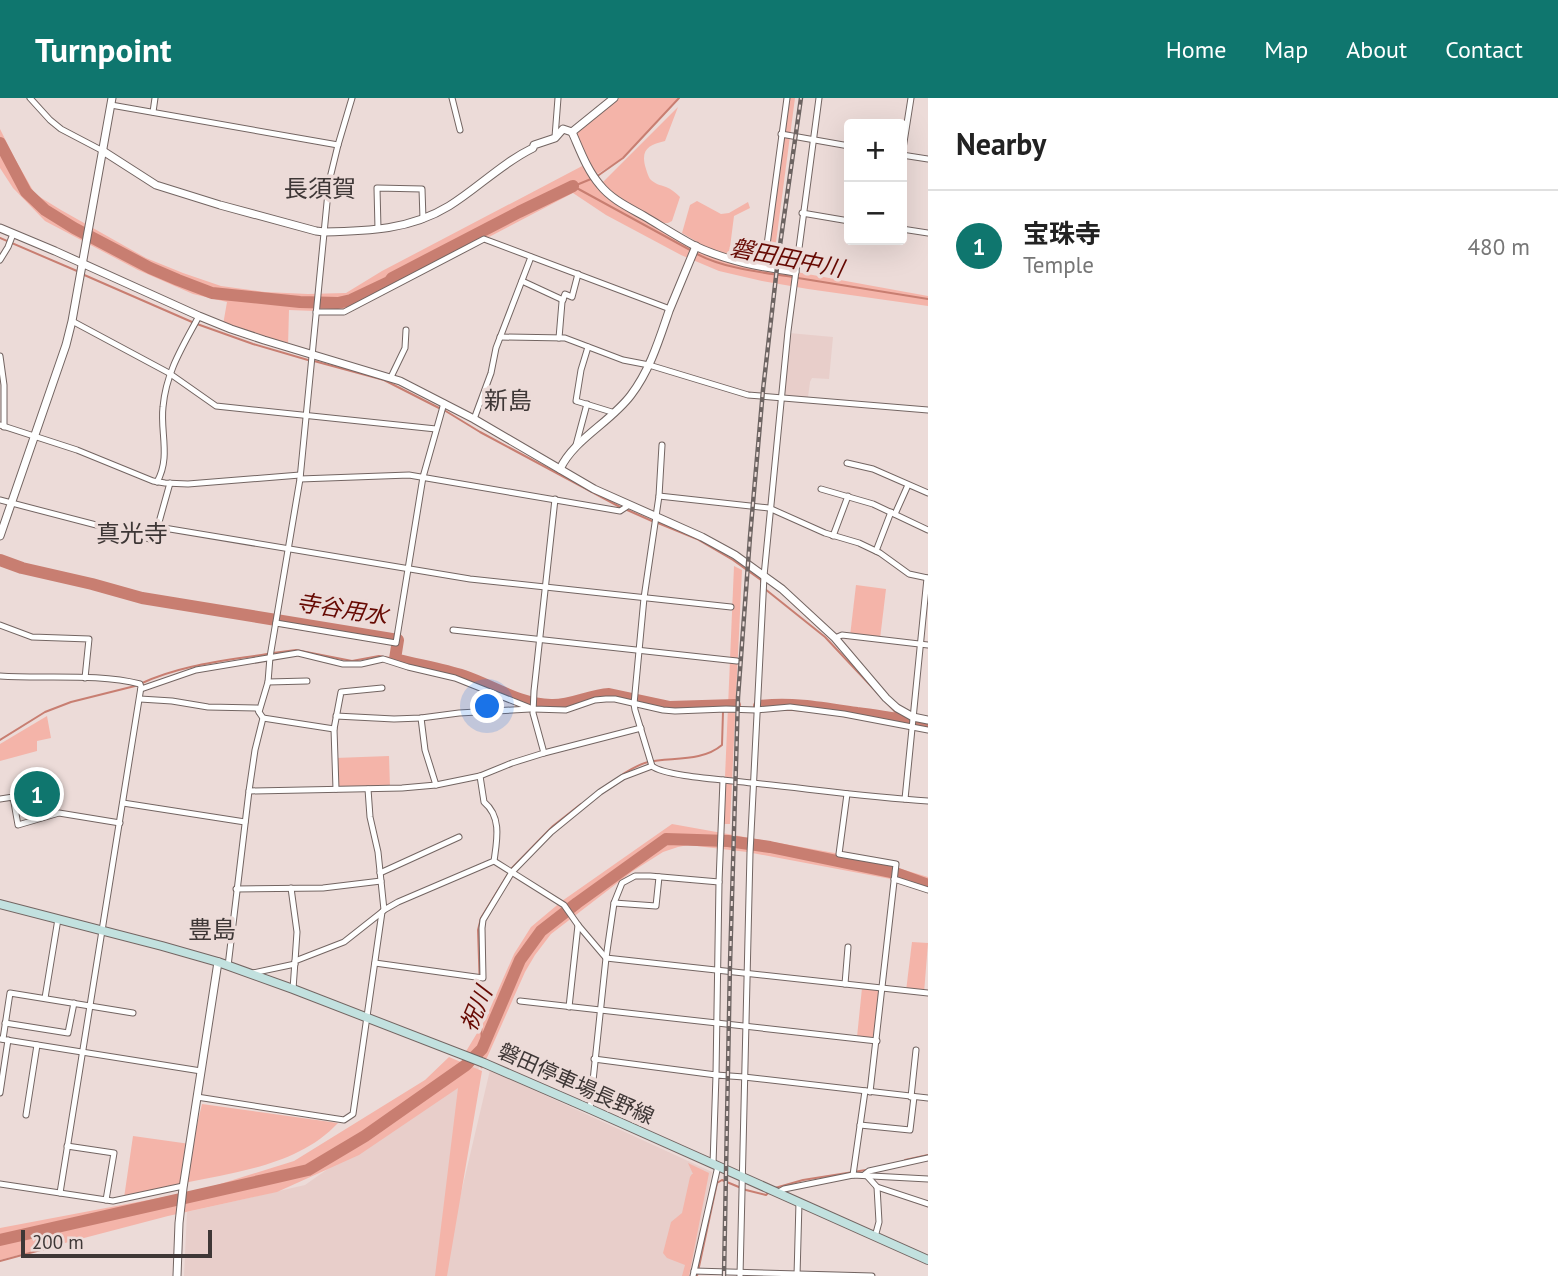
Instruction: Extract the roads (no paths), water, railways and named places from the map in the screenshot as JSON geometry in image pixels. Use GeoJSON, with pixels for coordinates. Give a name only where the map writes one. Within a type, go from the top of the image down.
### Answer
{"type":"FeatureCollection","features":[{"type":"Feature","properties":{"kind":"main road","name":"磐田停車場長野線"},"geometry":{"type":"LineString","coordinates":[[0,904],[218,962],[293,989],[461,1054],[590,1109],[928,1261]]}},
{"type":"Feature","properties":{"kind":"street"},"geometry":{"type":"LineString","coordinates":[[30,98],[61,129],[103,151],[156,185],[324,232],[379,229],[423,219],[451,205],[515,156],[534,145],[555,138],[564,129],[572,132],[598,183],[618,201],[696,246],[731,260],[795,272]]}},
{"type":"Feature","properties":{"kind":"street"},"geometry":{"type":"LineString","coordinates":[[153,112],[156,98]]}},
{"type":"Feature","properties":{"kind":"street"},"geometry":{"type":"LineString","coordinates":[[228,966],[255,750],[300,477],[329,182],[352,98]]}},
{"type":"Feature","properties":{"kind":"street"},"geometry":{"type":"LineString","coordinates":[[452,98],[460,130]]}},
{"type":"Feature","properties":{"kind":"street"},"geometry":{"type":"LineString","coordinates":[[555,138],[558,98]]}},
{"type":"Feature","properties":{"kind":"street"},"geometry":{"type":"LineString","coordinates":[[572,132],[614,98]]}},
{"type":"Feature","properties":{"kind":"street"},"geometry":{"type":"LineString","coordinates":[[764,267],[787,98]]}},
{"type":"Feature","properties":{"kind":"street"},"geometry":{"type":"LineString","coordinates":[[740,1275],[750,853],[764,576],[795,272],[819,98]]}},
{"type":"Feature","properties":{"kind":"street"},"geometry":{"type":"LineString","coordinates":[[907,123],[911,98]]}},
{"type":"Feature","properties":{"kind":"street"},"geometry":{"type":"LineString","coordinates":[[0,536],[72,321],[111,102],[338,145]]}},
{"type":"Feature","properties":{"kind":"street"},"geometry":{"type":"LineString","coordinates":[[781,134],[844,145]]}},
{"type":"Feature","properties":{"kind":"street"},"geometry":{"type":"LineString","coordinates":[[907,156],[928,159]]}},
{"type":"Feature","properties":{"kind":"street"},"geometry":{"type":"LineString","coordinates":[[379,229],[377,188],[422,189],[423,219]]}},
{"type":"Feature","properties":{"kind":"street"},"geometry":{"type":"LineString","coordinates":[[802,213],[844,220]]}},
{"type":"Feature","properties":{"kind":"street"},"geometry":{"type":"LineString","coordinates":[[0,229],[82,262],[199,316],[264,340],[391,377],[474,419],[594,489],[713,543],[735,555],[782,589],[835,638],[901,712],[928,720]]}},
{"type":"Feature","properties":{"kind":"street"},"geometry":{"type":"LineString","coordinates":[[907,230],[928,233]]}},
{"type":"Feature","properties":{"kind":"street"},"geometry":{"type":"LineString","coordinates":[[0,260],[13,234]]}},
{"type":"Feature","properties":{"kind":"street"},"geometry":{"type":"LineString","coordinates":[[316,312],[344,312],[484,239],[670,309]]}},
{"type":"Feature","properties":{"kind":"street"},"geometry":{"type":"LineString","coordinates":[[560,469],[570,454],[630,397],[649,365],[696,246]]}},
{"type":"Feature","properties":{"kind":"street"},"geometry":{"type":"LineString","coordinates":[[474,419],[491,373],[496,348],[531,257]]}},
{"type":"Feature","properties":{"kind":"street"},"geometry":{"type":"LineString","coordinates":[[559,338],[563,300],[565,294],[572,297],[578,274]]}},
{"type":"Feature","properties":{"kind":"street"},"geometry":{"type":"LineString","coordinates":[[522,281],[563,300]]}},
{"type":"Feature","properties":{"kind":"street"},"geometry":{"type":"LineString","coordinates":[[157,482],[164,463],[162,408],[169,373],[199,316]]}},
{"type":"Feature","properties":{"kind":"street"},"geometry":{"type":"LineString","coordinates":[[72,321],[169,373],[216,406],[436,429]]}},
{"type":"Feature","properties":{"kind":"street"},"geometry":{"type":"LineString","coordinates":[[391,377],[405,348],[407,330]]}},
{"type":"Feature","properties":{"kind":"street"},"geometry":{"type":"LineString","coordinates":[[500,337],[565,338],[622,360],[649,365],[748,395],[928,410]]}},
{"type":"Feature","properties":{"kind":"street"},"geometry":{"type":"LineString","coordinates":[[588,347],[580,370],[576,401],[615,413]]}},
{"type":"Feature","properties":{"kind":"street"},"geometry":{"type":"LineString","coordinates":[[0,356],[4,385],[2,426],[157,482],[188,484],[300,477],[409,475],[620,511],[629,505]]}},
{"type":"Feature","properties":{"kind":"street"},"geometry":{"type":"LineString","coordinates":[[276,622],[396,643],[423,477],[444,403]]}},
{"type":"Feature","properties":{"kind":"street"},"geometry":{"type":"LineString","coordinates":[[575,449],[587,404]]}},
{"type":"Feature","properties":{"kind":"street"},"geometry":{"type":"LineString","coordinates":[[662,445],[659,496],[644,598],[634,704],[652,766],[662,772],[723,780],[928,801]]}},
{"type":"Feature","properties":{"kind":"street"},"geometry":{"type":"LineString","coordinates":[[847,463],[873,469],[928,493]]}},
{"type":"Feature","properties":{"kind":"street"},"geometry":{"type":"LineString","coordinates":[[0,500],[154,540],[170,483]]}},
{"type":"Feature","properties":{"kind":"street"},"geometry":{"type":"LineString","coordinates":[[876,551],[908,485]]}},
{"type":"Feature","properties":{"kind":"street"},"geometry":{"type":"LineString","coordinates":[[821,489],[873,504],[928,530]]}},
{"type":"Feature","properties":{"kind":"street"},"geometry":{"type":"LineString","coordinates":[[659,496],[769,508],[833,536],[859,543],[876,551],[909,574],[928,578],[905,799]]}},
{"type":"Feature","properties":{"kind":"street"},"geometry":{"type":"LineString","coordinates":[[833,536],[848,496]]}},
{"type":"Feature","properties":{"kind":"street"},"geometry":{"type":"LineString","coordinates":[[544,753],[533,709],[555,499]]}},
{"type":"Feature","properties":{"kind":"street"},"geometry":{"type":"LineString","coordinates":[[158,527],[470,579],[731,607]]}},
{"type":"Feature","properties":{"kind":"street"},"geometry":{"type":"LineString","coordinates":[[0,625],[32,637],[89,639],[85,678]]}},
{"type":"Feature","properties":{"kind":"street"},"geometry":{"type":"LineString","coordinates":[[453,630],[737,661]]}},
{"type":"Feature","properties":{"kind":"street"},"geometry":{"type":"LineString","coordinates":[[835,638],[842,635],[928,645]]}},
{"type":"Feature","properties":{"kind":"street"},"geometry":{"type":"LineString","coordinates":[[141,689],[196,670],[298,653],[343,664],[361,664],[383,659],[455,678],[533,709]]}},
{"type":"Feature","properties":{"kind":"street"},"geometry":{"type":"LineString","coordinates":[[0,676],[85,678],[137,683],[141,689],[60,1193]]}},
{"type":"Feature","properties":{"kind":"street"},"geometry":{"type":"LineString","coordinates":[[268,682],[307,681]]}},
{"type":"Feature","properties":{"kind":"street"},"geometry":{"type":"LineString","coordinates":[[336,789],[334,729],[341,692],[382,688]]}},
{"type":"Feature","properties":{"kind":"street"},"geometry":{"type":"LineString","coordinates":[[140,699],[208,707],[257,708],[261,715],[334,729]]}},
{"type":"Feature","properties":{"kind":"street"},"geometry":{"type":"LineString","coordinates":[[336,716],[394,719],[533,709],[566,710],[595,700],[615,699],[675,711],[790,707],[928,730]]}},
{"type":"Feature","properties":{"kind":"street"},"geometry":{"type":"LineString","coordinates":[[421,718],[425,750],[436,785]]}},
{"type":"Feature","properties":{"kind":"street"},"geometry":{"type":"LineString","coordinates":[[249,791],[436,785],[480,776],[544,753],[641,728]]}},
{"type":"Feature","properties":{"kind":"street"},"geometry":{"type":"LineString","coordinates":[[375,963],[483,978],[483,920],[512,872],[551,832],[600,792],[623,777],[652,766]]}},
{"type":"Feature","properties":{"kind":"street"},"geometry":{"type":"LineString","coordinates":[[480,776],[484,802],[492,808],[498,829],[494,861]]}},
{"type":"Feature","properties":{"kind":"street"},"geometry":{"type":"LineString","coordinates":[[723,780],[715,1165],[694,1274],[872,1276]]}},
{"type":"Feature","properties":{"kind":"street"},"geometry":{"type":"LineString","coordinates":[[197,1097],[344,1120],[352,1114],[383,911],[378,852],[370,817],[368,789]]}},
{"type":"Feature","properties":{"kind":"street"},"geometry":{"type":"LineString","coordinates":[[847,794],[839,854],[895,864],[877,1041],[853,1175]]}},
{"type":"Feature","properties":{"kind":"street"},"geometry":{"type":"LineString","coordinates":[[0,799],[13,797],[18,825],[59,813],[120,823]]}},
{"type":"Feature","properties":{"kind":"street"},"geometry":{"type":"LineString","coordinates":[[123,803],[245,822]]}},
{"type":"Feature","properties":{"kind":"street"},"geometry":{"type":"LineString","coordinates":[[380,873],[459,837]]}},
{"type":"Feature","properties":{"kind":"street"},"geometry":{"type":"LineString","coordinates":[[494,861],[564,905],[606,958],[928,993]]}},
{"type":"Feature","properties":{"kind":"street"},"geometry":{"type":"LineString","coordinates":[[250,974],[295,962],[344,942],[398,902],[494,861]]}},
{"type":"Feature","properties":{"kind":"street"},"geometry":{"type":"LineString","coordinates":[[590,1109],[606,958],[614,903],[622,883],[635,876],[719,882]]}},
{"type":"Feature","properties":{"kind":"street"},"geometry":{"type":"LineString","coordinates":[[614,903],[656,906],[659,877]]}},
{"type":"Feature","properties":{"kind":"street"},"geometry":{"type":"LineString","coordinates":[[894,879],[928,890]]}},
{"type":"Feature","properties":{"kind":"street"},"geometry":{"type":"LineString","coordinates":[[236,889],[323,888],[381,881]]}},
{"type":"Feature","properties":{"kind":"street"},"geometry":{"type":"LineString","coordinates":[[291,888],[297,932],[293,989]]}},
{"type":"Feature","properties":{"kind":"street"},"geometry":{"type":"LineString","coordinates":[[45,998],[58,919]]}},
{"type":"Feature","properties":{"kind":"street"},"geometry":{"type":"LineString","coordinates":[[569,1007],[578,925]]}},
{"type":"Feature","properties":{"kind":"street"},"geometry":{"type":"LineString","coordinates":[[845,984],[848,947]]}},
{"type":"Feature","properties":{"kind":"street"},"geometry":{"type":"LineString","coordinates":[[177,1276],[183,1187],[218,962]]}},
{"type":"Feature","properties":{"kind":"street"},"geometry":{"type":"LineString","coordinates":[[0,1093],[10,993],[133,1013]]}},
{"type":"Feature","properties":{"kind":"street"},"geometry":{"type":"LineString","coordinates":[[520,1001],[877,1041]]}},
{"type":"Feature","properties":{"kind":"street"},"geometry":{"type":"LineString","coordinates":[[5,1023],[68,1033],[74,1003]]}},
{"type":"Feature","properties":{"kind":"street"},"geometry":{"type":"LineString","coordinates":[[4,1040],[201,1071]]}},
{"type":"Feature","properties":{"kind":"street"},"geometry":{"type":"LineString","coordinates":[[26,1115],[37,1045]]}},
{"type":"Feature","properties":{"kind":"street"},"geometry":{"type":"LineString","coordinates":[[860,1125],[910,1130],[916,1049]]}},
{"type":"Feature","properties":{"kind":"street"},"geometry":{"type":"LineString","coordinates":[[594,1059],[928,1098]]}},
{"type":"Feature","properties":{"kind":"street"},"geometry":{"type":"LineString","coordinates":[[67,1146],[114,1153],[106,1200]]}},
{"type":"Feature","properties":{"kind":"street"},"geometry":{"type":"LineString","coordinates":[[865,1176],[869,1171],[928,1158]]}},
{"type":"Feature","properties":{"kind":"street"},"geometry":{"type":"LineString","coordinates":[[777,1193],[784,1189],[853,1175],[928,1179]]}},
{"type":"Feature","properties":{"kind":"street"},"geometry":{"type":"LineString","coordinates":[[865,1176],[877,1187],[928,1204]]}},
{"type":"Feature","properties":{"kind":"street"},"geometry":{"type":"LineString","coordinates":[[0,1184],[113,1201],[183,1187]]}},
{"type":"Feature","properties":{"kind":"street"},"geometry":{"type":"LineString","coordinates":[[875,1237],[879,1222],[877,1187]]}},
{"type":"Feature","properties":{"kind":"street"},"geometry":{"type":"LineString","coordinates":[[797,1275],[799,1202]]}},
{"type":"Feature","properties":{"kind":"waterway"},"geometry":{"type":"LineString","coordinates":[[596,177],[623,158],[679,98]]}},
{"type":"Feature","properties":{"kind":"waterway"},"geometry":{"type":"LineString","coordinates":[[0,143],[26,192],[45,210],[74,228],[150,268],[212,293],[300,302],[338,303],[351,300],[573,186]]}},
{"type":"Feature","properties":{"kind":"waterway"},"geometry":{"type":"LineString","coordinates":[[574,186],[591,179]]}},
{"type":"Feature","properties":{"kind":"waterway","name":"磐田田中川"},"geometry":{"type":"LineString","coordinates":[[573,186],[692,251]]}},
{"type":"Feature","properties":{"kind":"waterway"},"geometry":{"type":"LineString","coordinates":[[0,238],[77,271]]}},
{"type":"Feature","properties":{"kind":"waterway","name":"磐田田中川"},"geometry":{"type":"LineString","coordinates":[[697,254],[732,267],[793,277]]}},
{"type":"Feature","properties":{"kind":"waterway"},"geometry":{"type":"LineString","coordinates":[[82,274],[192,322]]}},
{"type":"Feature","properties":{"kind":"waterway","name":"磐田田中川"},"geometry":{"type":"LineString","coordinates":[[798,278],[928,299]]}},
{"type":"Feature","properties":{"kind":"waterway"},"geometry":{"type":"LineString","coordinates":[[197,324],[308,360]]}},
{"type":"Feature","properties":{"kind":"waterway"},"geometry":{"type":"LineString","coordinates":[[314,361],[384,380],[439,408]]}},
{"type":"Feature","properties":{"kind":"waterway"},"geometry":{"type":"LineString","coordinates":[[444,410],[620,507]]}},
{"type":"Feature","properties":{"kind":"waterway"},"geometry":{"type":"LineString","coordinates":[[625,509],[652,521]]}},
{"type":"Feature","properties":{"kind":"waterway"},"geometry":{"type":"LineString","coordinates":[[658,523],[697,539],[733,560],[761,582]]}},
{"type":"Feature","properties":{"kind":"waterway","name":"寺谷用水"},"geometry":{"type":"LineString","coordinates":[[0,560],[142,598],[398,640],[395,659],[464,676],[539,704],[566,704],[609,694],[670,707],[735,705]]}},
{"type":"Feature","properties":{"kind":"waterway"},"geometry":{"type":"LineString","coordinates":[[765,589],[825,637],[901,718]]}},
{"type":"Feature","properties":{"kind":"waterway"},"geometry":{"type":"LineString","coordinates":[[273,653],[296,650],[352,661],[379,656],[395,659]]}},
{"type":"Feature","properties":{"kind":"waterway"},"geometry":{"type":"LineString","coordinates":[[140,684],[186,668],[267,654]]}},
{"type":"Feature","properties":{"kind":"waterway"},"geometry":{"type":"LineString","coordinates":[[0,740],[45,712],[71,702],[135,686]]}},
{"type":"Feature","properties":{"kind":"waterway","name":"寺谷用水"},"geometry":{"type":"LineString","coordinates":[[759,706],[808,706],[928,724]]}},
{"type":"Feature","properties":{"kind":"waterway"},"geometry":{"type":"LineString","coordinates":[[623,774],[648,762],[696,757],[714,750],[722,745],[723,712]]}},
{"type":"Feature","properties":{"kind":"waterway"},"geometry":{"type":"LineString","coordinates":[[511,869],[553,826],[581,804]]}},
{"type":"Feature","properties":{"kind":"waterway","name":"祝川"},"geometry":{"type":"LineString","coordinates":[[0,1240],[308,1170],[365,1136],[466,1065],[482,1049],[520,960],[541,931],[666,839],[728,841],[770,847],[895,873],[928,885]]}},
{"type":"Feature","properties":{"kind":"waterway"},"geometry":{"type":"LineString","coordinates":[[482,1049],[478,930],[481,918],[508,874]]}},
{"type":"Feature","properties":{"kind":"waterway"},"geometry":{"type":"LineString","coordinates":[[905,1160],[928,1155]]}},
{"type":"Feature","properties":{"kind":"waterway"},"geometry":{"type":"LineString","coordinates":[[775,1188],[803,1180],[866,1170]]}},
{"type":"Feature","properties":{"kind":"waterway"},"geometry":{"type":"LineString","coordinates":[[697,1276],[717,1183],[722,1180],[746,1190],[766,1195],[768,1193]]}},
{"type":"Feature","properties":{"kind":"waterway"},"geometry":{"type":"LineString","coordinates":[[0,1261],[48,1248]]}},
{"type":"Feature","properties":{"kind":"railway"},"geometry":{"type":"LineString","coordinates":[[724,1276],[738,697],[763,390],[801,98]]}},
{"type":"Feature","properties":{"kind":"place","name":"宝珠寺"},"geometry":{"type":"Point","coordinates":[37,794]}},
{"type":"Feature","properties":{"kind":"district","name":"長須賀"},"geometry":{"type":"Point","coordinates":[320,189]}},
{"type":"Feature","properties":{"kind":"district","name":"新島"},"geometry":{"type":"Point","coordinates":[508,401]}},
{"type":"Feature","properties":{"kind":"district","name":"真光寺"},"geometry":{"type":"Point","coordinates":[132,534]}},
{"type":"Feature","properties":{"kind":"district","name":"豊島"},"geometry":{"type":"Point","coordinates":[212,930]}}]}
